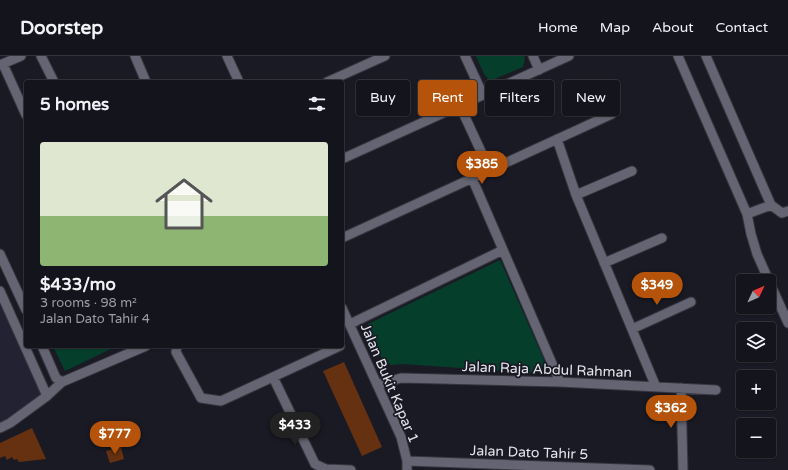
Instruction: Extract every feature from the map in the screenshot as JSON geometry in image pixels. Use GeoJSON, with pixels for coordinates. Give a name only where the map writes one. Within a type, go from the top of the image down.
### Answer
{"type":"FeatureCollection","features":[{"type":"Feature","properties":{"kind":"street"},"geometry":{"type":"LineString","coordinates":[[21,56],[1,65],[24,111]]}},
{"type":"Feature","properties":{"kind":"street"},"geometry":{"type":"LineString","coordinates":[[41,56],[53,80]]}},
{"type":"Feature","properties":{"kind":"street"},"geometry":{"type":"LineString","coordinates":[[135,56],[145,80]]}},
{"type":"Feature","properties":{"kind":"street"},"geometry":{"type":"LineString","coordinates":[[227,56],[238,80]]}},
{"type":"Feature","properties":{"kind":"street"},"geometry":{"type":"LineString","coordinates":[[332,80],[385,56]]}},
{"type":"Feature","properties":{"kind":"street"},"geometry":{"type":"LineString","coordinates":[[465,56],[483,95]]}},
{"type":"Feature","properties":{"kind":"street"},"geometry":{"type":"LineString","coordinates":[[533,56],[539,70]]}},
{"type":"Feature","properties":{"kind":"street"},"geometry":{"type":"LineString","coordinates":[[477,98],[569,56]]}},
{"type":"Feature","properties":{"kind":"street"},"geometry":{"type":"LineString","coordinates":[[678,56],[747,214],[757,254],[766,274]]}},
{"type":"Feature","properties":{"kind":"street"},"geometry":{"type":"LineString","coordinates":[[706,56],[771,205],[782,213],[788,211]]}},
{"type":"Feature","properties":{"kind":"street"},"geometry":{"type":"LineString","coordinates":[[344,158],[438,116]]}},
{"type":"Feature","properties":{"kind":"street"},"geometry":{"type":"LineString","coordinates":[[465,116],[490,171]]}},
{"type":"Feature","properties":{"kind":"street"},"geometry":{"type":"LineString","coordinates":[[344,237],[608,116]]}},
{"type":"Feature","properties":{"kind":"street"},"geometry":{"type":"LineString","coordinates":[[557,139],[576,195],[656,387]]}},
{"type":"Feature","properties":{"kind":"street"},"geometry":{"type":"LineString","coordinates":[[576,195],[632,170]]}},
{"type":"Feature","properties":{"kind":"street"},"geometry":{"type":"LineString","coordinates":[[472,178],[560,382]]}},
{"type":"Feature","properties":{"kind":"street"},"geometry":{"type":"LineString","coordinates":[[747,214],[771,205]]}},
{"type":"Feature","properties":{"kind":"street"},"geometry":{"type":"LineString","coordinates":[[604,263],[662,238]]}},
{"type":"Feature","properties":{"kind":"street"},"geometry":{"type":"LineString","coordinates":[[350,324],[503,250]]}},
{"type":"Feature","properties":{"kind":"street"},"geometry":{"type":"LineString","coordinates":[[0,254],[24,298]]}},
{"type":"Feature","properties":{"kind":"street"},"geometry":{"type":"LineString","coordinates":[[0,291],[24,345]]}},
{"type":"Feature","properties":{"kind":"street"},"geometry":{"type":"LineString","coordinates":[[776,296],[788,323]]}},
{"type":"Feature","properties":{"kind":"street"},"geometry":{"type":"LineString","coordinates":[[632,329],[691,302]]}},
{"type":"Feature","properties":{"kind":"street","name":"Jalan Bukit Kapar 1"},"geometry":{"type":"LineString","coordinates":[[344,312],[401,437],[407,466]]}},
{"type":"Feature","properties":{"kind":"street"},"geometry":{"type":"LineString","coordinates":[[344,345],[356,339]]}},
{"type":"Feature","properties":{"kind":"street"},"geometry":{"type":"LineString","coordinates":[[26,348],[47,396]]}},
{"type":"Feature","properties":{"kind":"street"},"geometry":{"type":"LineString","coordinates":[[43,348],[56,378],[62,382]]}},
{"type":"Feature","properties":{"kind":"street"},"geometry":{"type":"LineString","coordinates":[[0,428],[10,423],[47,396],[62,382],[141,348]]}},
{"type":"Feature","properties":{"kind":"street"},"geometry":{"type":"LineString","coordinates":[[177,348],[176,352],[201,398],[221,401],[337,348]]}},
{"type":"Feature","properties":{"kind":"street"},"geometry":{"type":"LineString","coordinates":[[273,377],[315,464],[326,468],[351,470]]}},
{"type":"Feature","properties":{"kind":"street","name":"Jalan Raja Abdul Rahman"},"geometry":{"type":"LineString","coordinates":[[377,385],[402,378],[560,382],[716,390]]}},
{"type":"Feature","properties":{"kind":"street"},"geometry":{"type":"LineString","coordinates":[[681,388],[683,470]]}},
{"type":"Feature","properties":{"kind":"street","name":"Jalan Dato Tahir 5"},"geometry":{"type":"LineString","coordinates":[[407,466],[650,470]]}},
{"type":"Feature","properties":{"kind":"shaded area"},"geometry":{"type":"Polygon","coordinates":[[[0,299],[43,395],[0,425],[0,299]]]}},
{"type":"Feature","properties":{"kind":"green space"},"geometry":{"type":"Polygon","coordinates":[[[476,56],[524,56],[525,58],[523,67],[492,80],[489,80],[484,74],[476,56]]]}},
{"type":"Feature","properties":{"kind":"green space"},"geometry":{"type":"Polygon","coordinates":[[[500,260],[544,360],[542,368],[535,373],[402,364],[391,365],[382,359],[368,324],[500,260]]]}},
{"type":"Feature","properties":{"kind":"green space"},"geometry":{"type":"Polygon","coordinates":[[[54,348],[113,348],[65,371],[54,348]]]}},
{"type":"Feature","properties":{"kind":"building"},"geometry":{"type":"Polygon","coordinates":[[[344,362],[382,447],[362,456],[323,371],[344,362]]]}},
{"type":"Feature","properties":{"kind":"building"},"geometry":{"type":"Polygon","coordinates":[[[32,428],[46,459],[19,462],[17,459],[14,460],[12,457],[7,460],[5,456],[0,458],[0,443],[32,428]]]}},
{"type":"Feature","properties":{"kind":"building"},"geometry":{"type":"Polygon","coordinates":[[[121,447],[124,459],[110,463],[106,451],[121,447]]]}}]}
